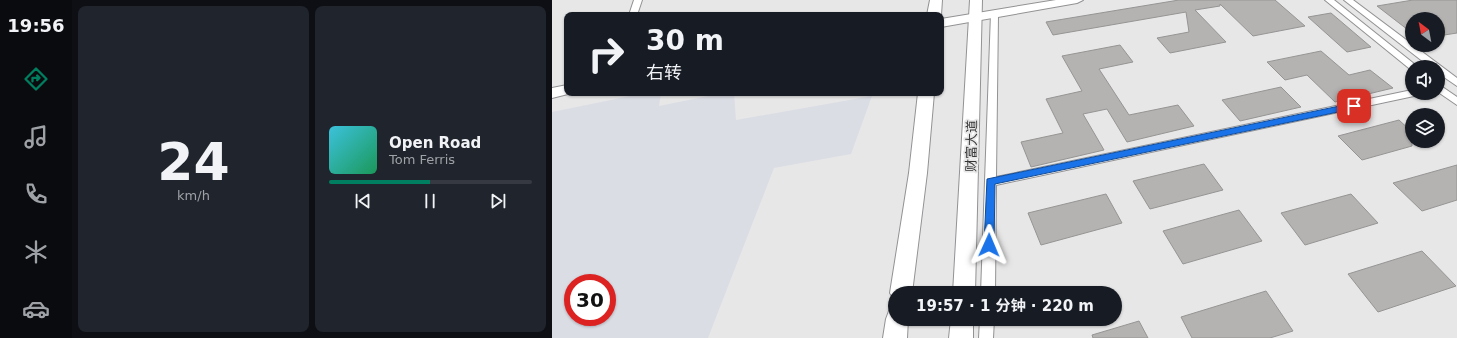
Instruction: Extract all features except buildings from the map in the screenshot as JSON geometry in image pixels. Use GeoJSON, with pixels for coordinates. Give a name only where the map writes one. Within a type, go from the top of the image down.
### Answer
{"type":"FeatureCollection","features":[{"type":"Feature","properties":{"kind":"main road"},"geometry":{"type":"LineString","coordinates":[[934,12],[936,0]]}},
{"type":"Feature","properties":{"kind":"main road"},"geometry":{"type":"LineString","coordinates":[[944,21],[975,9],[1025,0]]}},
{"type":"Feature","properties":{"kind":"main road"},"geometry":{"type":"LineString","coordinates":[[975,9],[994,15],[1077,0]]}},
{"type":"Feature","properties":{"kind":"main road","name":"财富大道"},"geometry":{"type":"LineString","coordinates":[[964,286],[970,172],[975,9]]}},
{"type":"Feature","properties":{"kind":"main road"},"geometry":{"type":"LineString","coordinates":[[552,93],[564,91]]}},
{"type":"Feature","properties":{"kind":"main road"},"geometry":{"type":"LineString","coordinates":[[902,286],[918,173],[926,96]]}},
{"type":"Feature","properties":{"kind":"main road"},"geometry":{"type":"LineString","coordinates":[[895,338],[896,326]]}},
{"type":"Feature","properties":{"kind":"main road"},"geometry":{"type":"LineString","coordinates":[[961,338],[962,326]]}},
{"type":"Feature","properties":{"kind":"street"},"geometry":{"type":"LineString","coordinates":[[634,12],[638,0]]}},
{"type":"Feature","properties":{"kind":"street"},"geometry":{"type":"LineString","coordinates":[[1329,0],[1405,61]]}},
{"type":"Feature","properties":{"kind":"street"},"geometry":{"type":"LineString","coordinates":[[1348,0],[1427,60]]}},
{"type":"Feature","properties":{"kind":"street"},"geometry":{"type":"LineString","coordinates":[[988,286],[994,15]]}},
{"type":"Feature","properties":{"kind":"street"},"geometry":{"type":"LineString","coordinates":[[1445,74],[1457,83]]}},
{"type":"Feature","properties":{"kind":"street"},"geometry":{"type":"LineString","coordinates":[[1445,86],[1457,83]]}},
{"type":"Feature","properties":{"kind":"street"},"geometry":{"type":"LineString","coordinates":[[1445,93],[1457,102]]}},
{"type":"Feature","properties":{"kind":"street"},"geometry":{"type":"LineString","coordinates":[[991,182],[1405,95]]}},
{"type":"Feature","properties":{"kind":"street"},"geometry":{"type":"LineString","coordinates":[[986,338],[987,326]]}},
{"type":"Feature","properties":{"kind":"shaded area"},"geometry":{"type":"Polygon","coordinates":[[[630,96],[661,96],[659,106],[708,96],[734,96],[736,120],[872,96],[851,154],[774,168],[708,338],[552,338],[552,112],[630,96]]]}},
{"type":"Feature","properties":{"kind":"route"},"geometry":{"type":"LineString","coordinates":[[989,245],[991,182],[1354,106]]}}]}
